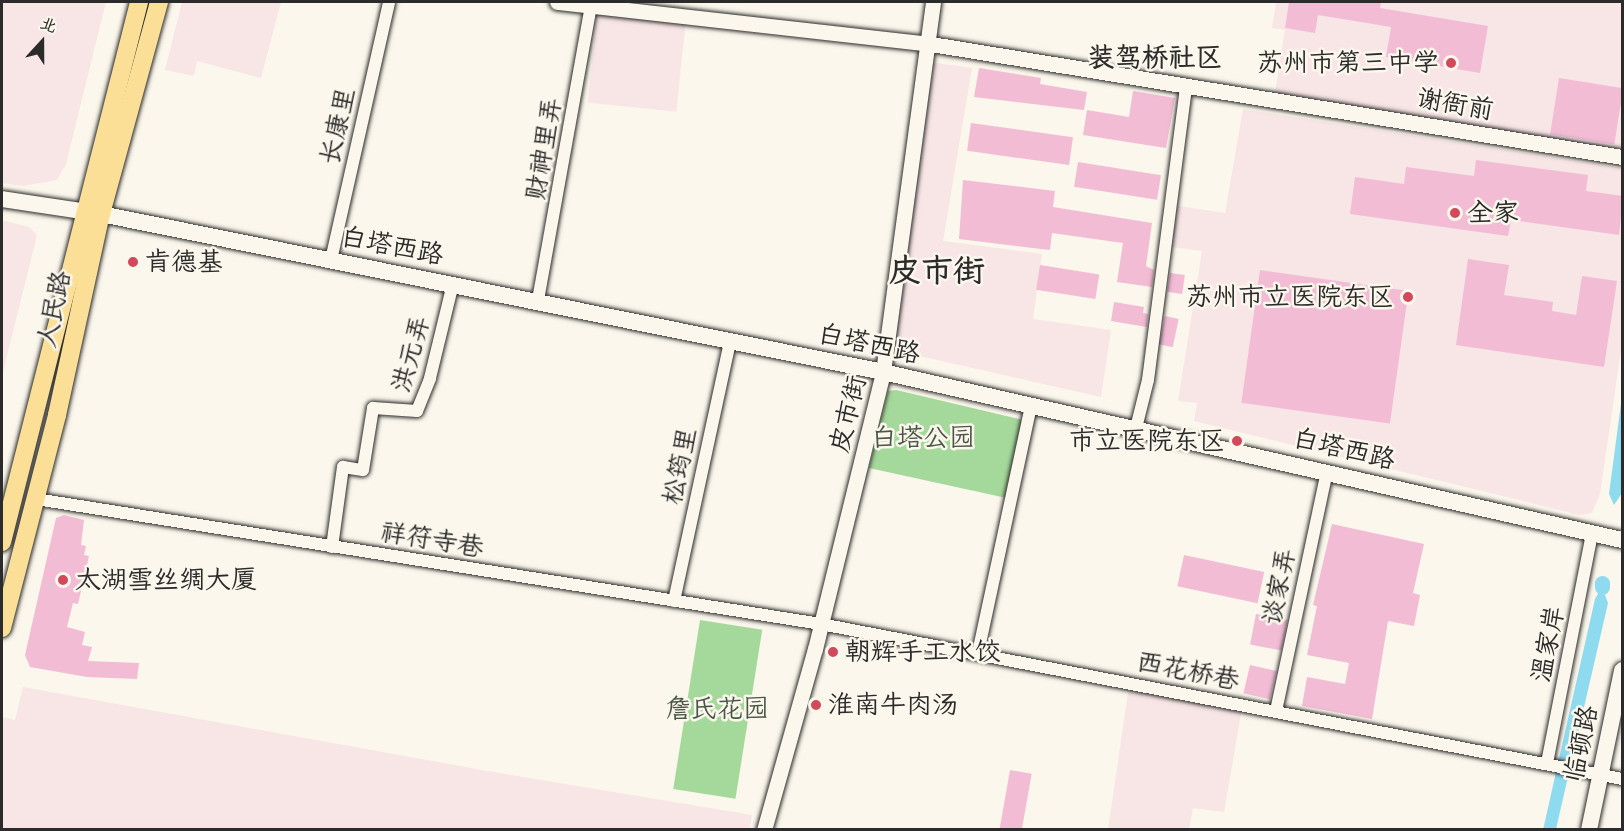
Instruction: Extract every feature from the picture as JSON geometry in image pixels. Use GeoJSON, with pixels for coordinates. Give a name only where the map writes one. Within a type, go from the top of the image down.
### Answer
{"type":"FeatureCollection","features":[{"type":"Feature","properties":{"kind":"main road","name":"人民路"},"geometry":{"type":"LineString","coordinates":[[2,628],[36,500],[92,213],[139,2]]}},
{"type":"Feature","properties":{"kind":"main road","name":"人民路"},"geometry":{"type":"LineString","coordinates":[[2,542],[8,493],[92,213],[159,2]]}},
{"type":"Feature","properties":{"kind":"main road","name":"白塔西路"},"geometry":{"type":"LineString","coordinates":[[2,199],[92,213],[538,300],[883,372],[1623,540]]}},
{"type":"Feature","properties":{"kind":"main road","name":"临顿路"},"geometry":{"type":"LineString","coordinates":[[1589,830],[1623,670]]}},
{"type":"Feature","properties":{"kind":"street","name":"长康里"},"geometry":{"type":"LineString","coordinates":[[331,260],[389,2]]}},
{"type":"Feature","properties":{"kind":"street","name":"谢衙前"},"geometry":{"type":"LineString","coordinates":[[557,2],[591,6],[655,7],[925,43],[1623,157]]}},
{"type":"Feature","properties":{"kind":"street","name":"皮市街"},"geometry":{"type":"LineString","coordinates":[[764,830],[821,624],[883,372],[925,43],[933,2]]}},
{"type":"Feature","properties":{"kind":"street","name":"财神里弄"},"geometry":{"type":"LineString","coordinates":[[538,300],[591,6]]}},
{"type":"Feature","properties":{"kind":"street"},"geometry":{"type":"LineString","coordinates":[[1136,428],[1148,380],[1186,87]]}},
{"type":"Feature","properties":{"kind":"street","name":"洪元弄"},"geometry":{"type":"LineString","coordinates":[[332,547],[343,467],[363,470],[373,408],[417,411],[430,378],[453,284]]}},
{"type":"Feature","properties":{"kind":"street","name":"松筠里"},"geometry":{"type":"LineString","coordinates":[[674,601],[730,340]]}},
{"type":"Feature","properties":{"kind":"street"},"geometry":{"type":"LineString","coordinates":[[978,653],[1031,405]]}},
{"type":"Feature","properties":{"kind":"street","name":"谈家弄"},"geometry":{"type":"LineString","coordinates":[[1276,711],[1327,471]]}},
{"type":"Feature","properties":{"kind":"street","name":"祥符寺巷"},"geometry":{"type":"LineString","coordinates":[[36,500],[821,624]]}},
{"type":"Feature","properties":{"kind":"street","name":"温家岸"},"geometry":{"type":"LineString","coordinates":[[1550,763],[1592,533]]}},
{"type":"Feature","properties":{"kind":"street","name":"西花桥巷"},"geometry":{"type":"LineString","coordinates":[[821,624],[1550,763],[1623,779]]}},
{"type":"Feature","properties":{"kind":"shaded area"},"geometry":{"type":"Polygon","coordinates":[[[2,2],[106,2],[66,164],[57,180],[23,186],[2,183],[2,2]]]}},
{"type":"Feature","properties":{"kind":"shaded area"},"geometry":{"type":"Polygon","coordinates":[[[182,2],[281,2],[261,78],[197,61],[194,76],[165,70],[182,2]]]}},
{"type":"Feature","properties":{"kind":"shaded area","name":"苏州市第三中学"},"geometry":{"type":"Polygon","coordinates":[[[1276,2],[1622,2],[1622,151],[1274,98],[1285,30],[1272,28],[1276,2]]]}},
{"type":"Feature","properties":{"kind":"shaded area"},"geometry":{"type":"Polygon","coordinates":[[[597,14],[686,23],[676,112],[588,103],[597,14]]]}},
{"type":"Feature","properties":{"kind":"shaded area"},"geometry":{"type":"Polygon","coordinates":[[[930,62],[972,68],[943,241],[1042,254],[1033,319],[1111,330],[1101,397],[893,350],[930,62]]]}},
{"type":"Feature","properties":{"kind":"shaded area","name":"苏州市立医院东区"},"geometry":{"type":"Polygon","coordinates":[[[1243,109],[1622,168],[1622,343],[1600,494],[1592,513],[1580,515],[1194,421],[1197,403],[1178,401],[1202,251],[1165,246],[1172,205],[1225,213],[1243,109]]]}},
{"type":"Feature","properties":{"kind":"shaded area"},"geometry":{"type":"Polygon","coordinates":[[[2,220],[29,227],[37,235],[2,376],[2,220]]]}},
{"type":"Feature","properties":{"kind":"shaded area"},"geometry":{"type":"Polygon","coordinates":[[[1129,686],[1242,708],[1224,812],[1193,808],[1189,829],[1108,830],[1129,686]]]}},
{"type":"Feature","properties":{"kind":"shaded area"},"geometry":{"type":"Polygon","coordinates":[[[23,687],[493,772],[752,815],[749,830],[2,829],[2,717],[15,720],[23,687]]]}},
{"type":"Feature","properties":{"kind":"green space","name":"白塔公园"},"geometry":{"type":"Polygon","coordinates":[[[896,390],[1028,421],[1011,499],[869,468],[888,391],[896,390]]]}},
{"type":"Feature","properties":{"kind":"green space","name":"詹氏花园"},"geometry":{"type":"Polygon","coordinates":[[[700,620],[762,630],[735,799],[673,789],[700,620]]]}},
{"type":"Feature","properties":{"kind":"water"},"geometry":{"type":"Polygon","coordinates":[[[1622,396],[1622,493],[1614,505],[1609,494],[1622,396]]]}},
{"type":"Feature","properties":{"kind":"water"},"geometry":{"type":"Polygon","coordinates":[[[1602,587],[1608,603],[1556,829],[1543,830],[1595,599],[1602,587]]]}},
{"type":"Feature","properties":{"kind":"building"},"geometry":{"type":"Polygon","coordinates":[[[1289,2],[1381,2],[1380,8],[1488,26],[1480,73],[1386,57],[1391,27],[1318,15],[1315,33],[1285,28],[1289,2]]]}},
{"type":"Feature","properties":{"kind":"building"},"geometry":{"type":"Polygon","coordinates":[[[979,68],[1041,78],[1040,84],[1087,92],[1084,110],[974,97],[979,68]]]}},
{"type":"Feature","properties":{"kind":"building"},"geometry":{"type":"Polygon","coordinates":[[[1559,78],[1622,88],[1614,144],[1550,134],[1559,78]]]}},
{"type":"Feature","properties":{"kind":"building"},"geometry":{"type":"Polygon","coordinates":[[[1133,91],[1175,98],[1166,148],[1083,135],[1087,110],[1129,117],[1133,91]]]}},
{"type":"Feature","properties":{"kind":"building"},"geometry":{"type":"Polygon","coordinates":[[[971,123],[1073,137],[1069,165],[967,151],[971,123]]]}},
{"type":"Feature","properties":{"kind":"building"},"geometry":{"type":"Polygon","coordinates":[[[1476,160],[1588,175],[1586,191],[1623,196],[1619,235],[1511,220],[1508,236],[1350,214],[1355,177],[1404,184],[1406,167],[1474,176],[1476,160]]]}},
{"type":"Feature","properties":{"kind":"building"},"geometry":{"type":"Polygon","coordinates":[[[1078,162],[1161,175],[1157,200],[1074,187],[1078,162]]]}},
{"type":"Feature","properties":{"kind":"building"},"geometry":{"type":"Polygon","coordinates":[[[963,180],[1055,191],[1053,207],[1152,223],[1146,266],[1154,270],[1152,287],[1117,282],[1123,243],[1052,233],[1050,250],[959,239],[963,180]]]}},
{"type":"Feature","properties":{"kind":"building"},"geometry":{"type":"Polygon","coordinates":[[[1468,259],[1509,265],[1504,295],[1553,302],[1552,311],[1576,315],[1582,276],[1617,281],[1604,367],[1456,345],[1468,259]]]}},
{"type":"Feature","properties":{"kind":"building"},"geometry":{"type":"Polygon","coordinates":[[[1040,265],[1099,274],[1095,299],[1036,290],[1040,265]]]}},
{"type":"Feature","properties":{"kind":"building"},"geometry":{"type":"Polygon","coordinates":[[[1260,270],[1409,291],[1390,424],[1241,403],[1260,270]]]}},
{"type":"Feature","properties":{"kind":"building"},"geometry":{"type":"Polygon","coordinates":[[[1170,273],[1185,275],[1182,294],[1167,292],[1170,273]]]}},
{"type":"Feature","properties":{"kind":"building"},"geometry":{"type":"Polygon","coordinates":[[[1114,302],[1144,307],[1143,313],[1148,314],[1147,327],[1111,321],[1114,302]]]}},
{"type":"Feature","properties":{"kind":"building"},"geometry":{"type":"Polygon","coordinates":[[[1165,316],[1179,319],[1173,347],[1159,344],[1165,316]]]}},
{"type":"Feature","properties":{"kind":"building","name":"太湖雪丝绸大厦"},"geometry":{"type":"Polygon","coordinates":[[[64,515],[84,520],[81,545],[86,546],[84,555],[89,556],[78,604],[73,603],[67,627],[85,632],[82,645],[92,647],[88,661],[139,663],[137,679],[87,677],[30,667],[25,655],[56,518],[64,515]]]}},
{"type":"Feature","properties":{"kind":"building"},"geometry":{"type":"Polygon","coordinates":[[[1332,524],[1424,544],[1413,593],[1420,595],[1414,626],[1388,621],[1372,719],[1302,706],[1307,677],[1345,684],[1349,663],[1307,655],[1317,606],[1313,605],[1332,524]]]}},
{"type":"Feature","properties":{"kind":"building"},"geometry":{"type":"Polygon","coordinates":[[[1184,555],[1264,572],[1258,603],[1177,586],[1184,555]]]}},
{"type":"Feature","properties":{"kind":"building"},"geometry":{"type":"Polygon","coordinates":[[[1256,614],[1287,620],[1281,651],[1250,644],[1256,614]]]}},
{"type":"Feature","properties":{"kind":"building"},"geometry":{"type":"Polygon","coordinates":[[[1250,665],[1276,671],[1270,699],[1243,693],[1250,665]]]}},
{"type":"Feature","properties":{"kind":"building"},"geometry":{"type":"Polygon","coordinates":[[[1010,770],[1032,774],[1022,830],[999,830],[1010,770]]]}},
{"type":"Feature","properties":{"kind":"place","name":"苏州市第三中学"},"geometry":{"type":"Point","coordinates":[1451,63]}},
{"type":"Feature","properties":{"kind":"place","name":"全家"},"geometry":{"type":"Point","coordinates":[1455,213]}},
{"type":"Feature","properties":{"kind":"place","name":"肯德基"},"geometry":{"type":"Point","coordinates":[133,262]}},
{"type":"Feature","properties":{"kind":"place","name":"苏州市立医院东区"},"geometry":{"type":"Point","coordinates":[1408,297]}},
{"type":"Feature","properties":{"kind":"place","name":"市立医院东区"},"geometry":{"type":"Point","coordinates":[1237,441]}},
{"type":"Feature","properties":{"kind":"place","name":"太湖雪丝绸大厦"},"geometry":{"type":"Point","coordinates":[63,580]}},
{"type":"Feature","properties":{"kind":"place","name":"朝辉手工水饺"},"geometry":{"type":"Point","coordinates":[833,652]}},
{"type":"Feature","properties":{"kind":"place","name":"淮南牛肉汤"},"geometry":{"type":"Point","coordinates":[816,705]}},
{"type":"Feature","properties":{"kind":"district","name":"装驾桥社区"},"geometry":{"type":"Point","coordinates":[1155,58]}},
{"type":"Feature","properties":{"kind":"district","name":"皮市街"},"geometry":{"type":"Point","coordinates":[937,271]}}]}
